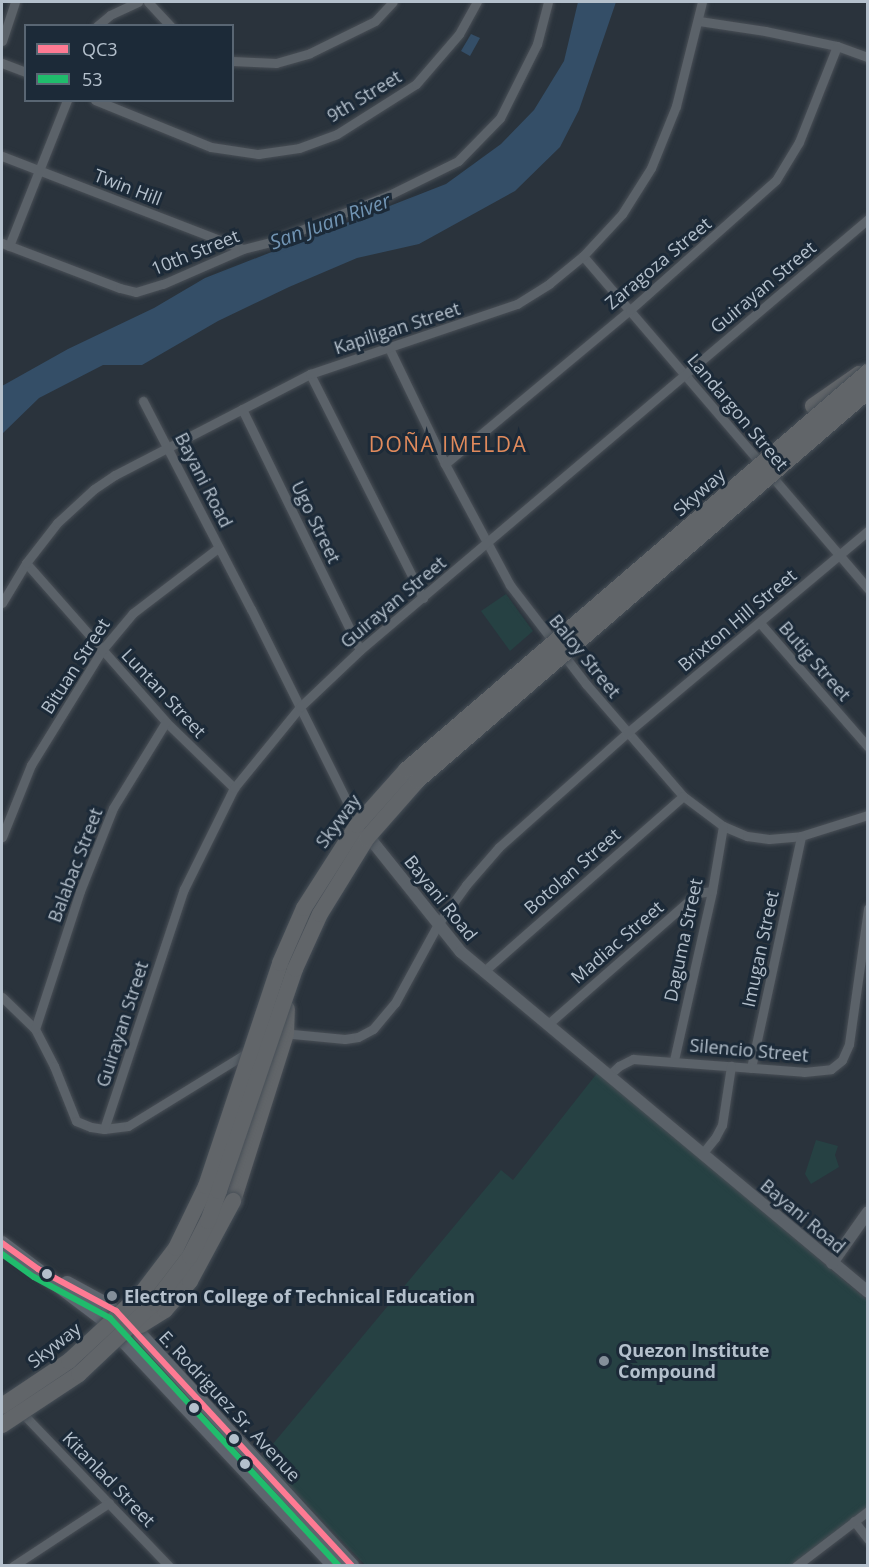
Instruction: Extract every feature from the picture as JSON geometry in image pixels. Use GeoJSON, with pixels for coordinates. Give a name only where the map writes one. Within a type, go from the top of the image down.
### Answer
{"type":"FeatureCollection","features":[{"type":"Feature","properties":{"kind":"highway"},"geometry":{"type":"LineString","coordinates":[[586,615],[706,498],[813,406],[866,368]]}},
{"type":"Feature","properties":{"kind":"highway"},"geometry":{"type":"LineString","coordinates":[[813,406],[866,368]]}},
{"type":"Feature","properties":{"kind":"highway","name":"Skyway"},"geometry":{"type":"LineString","coordinates":[[2,1406],[69,1361],[141,1294],[176,1248],[206,1186],[280,963],[304,908],[357,825],[406,770],[866,368]]}},
{"type":"Feature","properties":{"kind":"highway","name":"Skyway"},"geometry":{"type":"LineString","coordinates":[[2,1425],[79,1374],[154,1303],[177,1275],[208,1221],[295,969],[320,914],[367,838],[417,781],[867,391]]}},
{"type":"Feature","properties":{"kind":"highway"},"geometry":{"type":"LineString","coordinates":[[110,1345],[165,1310],[202,1263],[233,1201],[282,1038],[287,1009]]}},
{"type":"Feature","properties":{"kind":"main road","name":"E. Rodriguez Sr. Avenue"},"geometry":{"type":"LineString","coordinates":[[2,1243],[105,1321],[334,1566]]}},
{"type":"Feature","properties":{"kind":"main road","name":"E. Rodriguez Sr. Avenue"},"geometry":{"type":"LineString","coordinates":[[39,1269],[116,1311],[352,1566]]}},
{"type":"Feature","properties":{"kind":"street"},"geometry":{"type":"LineString","coordinates":[[2,41],[15,2]]}},
{"type":"Feature","properties":{"kind":"street"},"geometry":{"type":"LineString","coordinates":[[99,24],[110,15],[138,2]]}},
{"type":"Feature","properties":{"kind":"street"},"geometry":{"type":"LineString","coordinates":[[148,2],[168,24]]}},
{"type":"Feature","properties":{"kind":"street"},"geometry":{"type":"LineString","coordinates":[[234,62],[276,63],[310,53],[375,21],[393,2]]}},
{"type":"Feature","properties":{"kind":"street","name":"9th Street"},"geometry":{"type":"LineString","coordinates":[[100,102],[210,147],[258,154],[299,148],[337,134],[416,84],[459,34],[477,2]]}},
{"type":"Feature","properties":{"kind":"street","name":"10th Street"},"geometry":{"type":"LineString","coordinates":[[5,244],[136,292],[163,284],[243,249],[288,236],[389,195],[458,161],[500,118],[537,44],[548,2]]}},
{"type":"Feature","properties":{"kind":"street","name":"Kapiligan Street"},"geometry":{"type":"LineString","coordinates":[[2,603],[26,563],[57,523],[94,489],[166,447],[310,375],[388,346],[518,304],[550,283],[583,256],[622,214],[651,168],[676,106],[702,2]]}},
{"type":"Feature","properties":{"kind":"street"},"geometry":{"type":"LineString","coordinates":[[699,21],[765,30],[837,46],[867,57]]}},
{"type":"Feature","properties":{"kind":"street","name":"Zaragoza Street"},"geometry":{"type":"LineString","coordinates":[[445,464],[630,310],[741,214],[781,175],[800,142],[837,46]]}},
{"type":"Feature","properties":{"kind":"street"},"geometry":{"type":"LineString","coordinates":[[2,63],[24,71]]}},
{"type":"Feature","properties":{"kind":"street"},"geometry":{"type":"LineString","coordinates":[[5,244],[39,171],[66,102]]}},
{"type":"Feature","properties":{"kind":"street","name":"Twin Hill"},"geometry":{"type":"LineString","coordinates":[[2,156],[243,249]]}},
{"type":"Feature","properties":{"kind":"street","name":"Guirayan Street"},"geometry":{"type":"LineString","coordinates":[[104,1129],[184,889],[234,788],[300,707],[360,651],[867,219]]}},
{"type":"Feature","properties":{"kind":"street","name":"Landargon Street"},"geometry":{"type":"LineString","coordinates":[[583,256],[867,589]]}},
{"type":"Feature","properties":{"kind":"street","name":"Baloy Street"},"geometry":{"type":"LineString","coordinates":[[388,346],[445,464],[510,585],[550,641],[683,796],[723,826],[747,836],[769,839],[801,836],[867,815]]}},
{"type":"Feature","properties":{"kind":"street"},"geometry":{"type":"LineString","coordinates":[[310,375],[423,598]]}},
{"type":"Feature","properties":{"kind":"street","name":"Bayani Road"},"geometry":{"type":"LineString","coordinates":[[143,401],[356,820],[438,924],[461,952],[483,972],[867,1292]]}},
{"type":"Feature","properties":{"kind":"street","name":"Ugo Street"},"geometry":{"type":"LineString","coordinates":[[242,409],[360,651]]}},
{"type":"Feature","properties":{"kind":"street","name":"Brixton Hill Street"},"geometry":{"type":"LineString","coordinates":[[282,1038],[345,1039],[358,1037],[374,1029],[395,1003],[438,924],[466,885],[499,847],[627,733],[867,531]]}},
{"type":"Feature","properties":{"kind":"street","name":"Bituan Street"},"geometry":{"type":"LineString","coordinates":[[2,837],[31,765],[102,650],[133,613],[218,548]]}},
{"type":"Feature","properties":{"kind":"street","name":"Luntan Street"},"geometry":{"type":"LineString","coordinates":[[26,563],[166,723],[234,788]]}},
{"type":"Feature","properties":{"kind":"street","name":"Butig Street"},"geometry":{"type":"LineString","coordinates":[[760,623],[867,747]]}},
{"type":"Feature","properties":{"kind":"street","name":"Balabac Street"},"geometry":{"type":"LineString","coordinates":[[35,1029],[80,891],[113,808],[166,723]]}},
{"type":"Feature","properties":{"kind":"street","name":"Botolan Street"},"geometry":{"type":"LineString","coordinates":[[483,972],[683,796]]}},
{"type":"Feature","properties":{"kind":"street","name":"Daguma Street"},"geometry":{"type":"LineString","coordinates":[[674,1060],[723,826]]}},
{"type":"Feature","properties":{"kind":"street","name":"Imugan Street"},"geometry":{"type":"LineString","coordinates":[[751,1068],[801,836]]}},
{"type":"Feature","properties":{"kind":"street","name":"Madiac Street"},"geometry":{"type":"LineString","coordinates":[[547,1025],[698,893],[711,891]]}},
{"type":"Feature","properties":{"kind":"street","name":"Silencio Street"},"geometry":{"type":"LineString","coordinates":[[608,1076],[619,1066],[633,1059],[674,1060],[823,1072],[842,1060],[849,1044],[865,937],[867,908]]}},
{"type":"Feature","properties":{"kind":"street"},"geometry":{"type":"LineString","coordinates":[[2,997],[35,1029],[54,1066],[76,1121],[104,1129],[128,1126],[245,1054]]}},
{"type":"Feature","properties":{"kind":"street"},"geometry":{"type":"LineString","coordinates":[[702,1154],[722,1125],[731,1066]]}},
{"type":"Feature","properties":{"kind":"street"},"geometry":{"type":"LineString","coordinates":[[832,1263],[867,1212]]}},
{"type":"Feature","properties":{"kind":"street","name":"Kitanlad Street"},"geometry":{"type":"LineString","coordinates":[[25,1416],[169,1566]]}},
{"type":"Feature","properties":{"kind":"street"},"geometry":{"type":"LineString","coordinates":[[13,1566],[109,1503]]}},
{"type":"Feature","properties":{"kind":"street"},"geometry":{"type":"LineString","coordinates":[[796,1566],[867,1511]]}},
{"type":"Feature","properties":{"kind":"street"},"geometry":{"type":"LineString","coordinates":[[854,1521],[867,1539]]}},
{"type":"Feature","properties":{"kind":"green space"},"geometry":{"type":"Polygon","coordinates":[[[506,594],[533,631],[510,651],[481,611],[506,594]]]}},
{"type":"Feature","properties":{"kind":"green space","name":"Quezon Institute Compound"},"geometry":{"type":"Polygon","coordinates":[[[598,1072],[867,1300],[867,1508],[792,1565],[365,1565],[262,1457],[501,1170],[513,1180],[598,1072]]]}},
{"type":"Feature","properties":{"kind":"green space"},"geometry":{"type":"Polygon","coordinates":[[[816,1140],[838,1146],[835,1155],[839,1167],[811,1184],[805,1174],[816,1140]]]}},
{"type":"Feature","properties":{"kind":"water"},"geometry":{"type":"Polygon","coordinates":[[[578,2],[616,2],[579,110],[560,147],[515,191],[419,244],[357,258],[289,287],[218,321],[142,365],[103,365],[39,398],[2,434],[2,386],[68,349],[154,308],[205,278],[446,184],[501,144],[534,110],[564,61],[578,2]]]}},
{"type":"Feature","properties":{"kind":"water"},"geometry":{"type":"Polygon","coordinates":[[[471,34],[480,38],[470,56],[461,51],[471,34]]]}},
{"type":"Feature","properties":{"kind":"transit line","name":"QC3"},"geometry":{"type":"LineString","coordinates":[[2,1243],[38,1269],[116,1311],[352,1566]]}},
{"type":"Feature","properties":{"kind":"transit line","name":"53"},"geometry":{"type":"LineString","coordinates":[[2,1254],[34,1277],[110,1318],[339,1566]]}},
{"type":"Feature","properties":{"kind":"place","name":"Electron College of Technical Education"},"geometry":{"type":"Point","coordinates":[112,1296]}},
{"type":"Feature","properties":{"kind":"place","name":"Quezon Institute Compound"},"geometry":{"type":"Point","coordinates":[604,1361]}},
{"type":"Feature","properties":{"kind":"district","name":"DOÑA IMELDA"},"geometry":{"type":"Point","coordinates":[448,444]}},
{"type":"Feature","properties":{"kind":"water label","name":"San Juan River"},"geometry":{"type":"Point","coordinates":[330,221]}}]}
